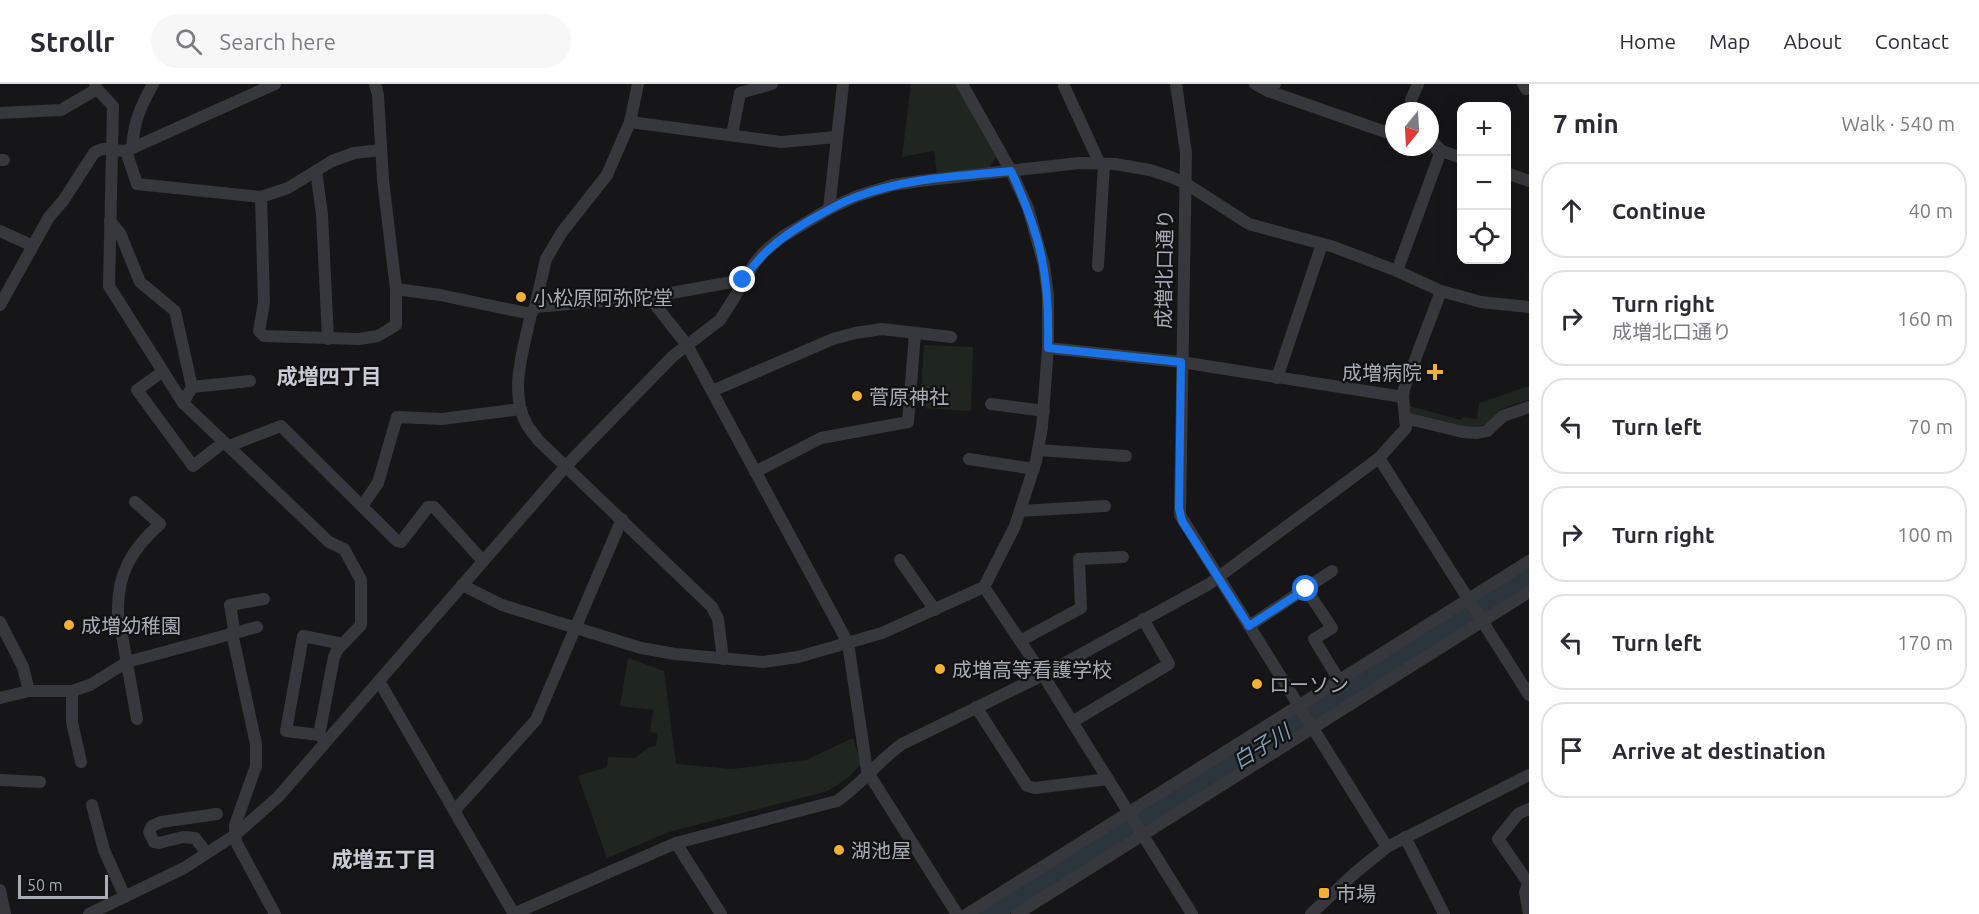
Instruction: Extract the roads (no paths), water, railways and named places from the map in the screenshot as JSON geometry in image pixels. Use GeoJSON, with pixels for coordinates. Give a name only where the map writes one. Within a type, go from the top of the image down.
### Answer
{"type":"FeatureCollection","features":[{"type":"Feature","properties":{"kind":"street"},"geometry":{"type":"LineString","coordinates":[[153,84],[139,110],[124,150],[110,221],[109,286],[183,403],[329,542],[344,549],[361,580],[363,618],[361,625],[333,657],[322,738]]}},
{"type":"Feature","properties":{"kind":"street"},"geometry":{"type":"LineString","coordinates":[[0,305],[49,217],[63,201],[94,153],[99,149],[107,148],[124,150],[275,84]]}},
{"type":"Feature","properties":{"kind":"street"},"geometry":{"type":"LineString","coordinates":[[261,197],[264,303],[260,331],[264,336],[359,339],[378,336],[396,325],[396,289],[383,180],[378,95],[375,84]]}},
{"type":"Feature","properties":{"kind":"street"},"geometry":{"type":"LineString","coordinates":[[638,84],[630,122],[607,175],[553,245],[546,259],[520,368],[518,391],[526,424],[538,440],[712,607],[718,620],[723,659]]}},
{"type":"Feature","properties":{"kind":"street"},"geometry":{"type":"LineString","coordinates":[[732,135],[740,93],[772,84]]}},
{"type":"Feature","properties":{"kind":"street"},"geometry":{"type":"LineString","coordinates":[[829,209],[843,84]]}},
{"type":"Feature","properties":{"kind":"street"},"geometry":{"type":"LineString","coordinates":[[462,585],[502,605],[641,648],[675,654],[763,662],[798,657],[882,633],[984,587],[1007,542],[1034,469],[1044,411],[1048,348],[1048,295],[1044,265],[1028,208],[1011,171],[962,84]]}},
{"type":"Feature","properties":{"kind":"street","name":"成増北口通り"},"geometry":{"type":"LineString","coordinates":[[1176,84],[1186,143],[1180,515],[1387,847]]}},
{"type":"Feature","properties":{"kind":"street"},"geometry":{"type":"LineString","coordinates":[[1255,84],[1271,87],[1385,131]]}},
{"type":"Feature","properties":{"kind":"street"},"geometry":{"type":"LineString","coordinates":[[1411,102],[1418,84]]}},
{"type":"Feature","properties":{"kind":"street"},"geometry":{"type":"LineString","coordinates":[[1063,85],[1102,164],[1098,266]]}},
{"type":"Feature","properties":{"kind":"street"},"geometry":{"type":"LineString","coordinates":[[0,113],[61,110],[96,87],[113,106],[124,150],[137,184],[261,197],[288,188],[332,161],[354,153],[381,150]]}},
{"type":"Feature","properties":{"kind":"street"},"geometry":{"type":"LineString","coordinates":[[630,122],[781,142],[837,137]]}},
{"type":"Feature","properties":{"kind":"street"},"geometry":{"type":"LineString","coordinates":[[1439,149],[1457,157]]}},
{"type":"Feature","properties":{"kind":"street"},"geometry":{"type":"LineString","coordinates":[[1397,271],[1441,151]]}},
{"type":"Feature","properties":{"kind":"street"},"geometry":{"type":"LineString","coordinates":[[89,914],[184,868],[235,835],[278,797],[322,738],[379,681],[566,466],[673,356],[720,320],[754,264],[782,237],[829,209],[857,196],[893,185],[1079,163],[1150,170],[1185,183],[1249,224],[1322,244],[1397,271],[1441,291],[1481,302],[1529,307]]}},
{"type":"Feature","properties":{"kind":"street"},"geometry":{"type":"LineString","coordinates":[[316,171],[322,214],[328,339]]}},
{"type":"Feature","properties":{"kind":"street"},"geometry":{"type":"LineString","coordinates":[[1511,175],[1529,181]]}},
{"type":"Feature","properties":{"kind":"street"},"geometry":{"type":"LineString","coordinates":[[110,221],[120,233],[140,282],[175,311],[192,387],[183,403]]}},
{"type":"Feature","properties":{"kind":"street"},"geometry":{"type":"LineString","coordinates":[[0,231],[33,246]]}},
{"type":"Feature","properties":{"kind":"street"},"geometry":{"type":"LineString","coordinates":[[1277,378],[1322,244]]}},
{"type":"Feature","properties":{"kind":"street"},"geometry":{"type":"LineString","coordinates":[[396,289],[533,310],[649,297],[743,280]]}},
{"type":"Feature","properties":{"kind":"street"},"geometry":{"type":"LineString","coordinates":[[379,681],[514,914],[676,843],[837,801],[853,790],[885,756],[902,744],[1043,675],[1209,584],[1380,458],[1406,428],[1402,397],[1441,291]]}},
{"type":"Feature","properties":{"kind":"street"},"geometry":{"type":"LineString","coordinates":[[649,297],[687,345],[848,643],[868,774],[957,914]]}},
{"type":"Feature","properties":{"kind":"street"},"geometry":{"type":"LineString","coordinates":[[712,391],[833,339],[855,333],[882,329],[951,337]]}},
{"type":"Feature","properties":{"kind":"street"},"geometry":{"type":"LineString","coordinates":[[755,472],[821,438],[908,422],[915,333]]}},
{"type":"Feature","properties":{"kind":"street"},"geometry":{"type":"LineString","coordinates":[[1048,348],[1181,362],[1402,397]]}},
{"type":"Feature","properties":{"kind":"street"},"geometry":{"type":"LineString","coordinates":[[162,372],[137,390],[193,466],[227,444],[281,426],[397,541],[401,542],[428,507],[434,507],[483,561]]}},
{"type":"Feature","properties":{"kind":"street"},"geometry":{"type":"LineString","coordinates":[[192,387],[250,381]]}},
{"type":"Feature","properties":{"kind":"street"},"geometry":{"type":"LineString","coordinates":[[991,404],[1044,411]]}},
{"type":"Feature","properties":{"kind":"street"},"geometry":{"type":"LineString","coordinates":[[1405,418],[1463,432],[1478,433],[1487,430],[1503,416],[1528,409]]}},
{"type":"Feature","properties":{"kind":"street"},"geometry":{"type":"LineString","coordinates":[[362,506],[378,483],[397,417],[442,419],[521,410]]}},
{"type":"Feature","properties":{"kind":"street"},"geometry":{"type":"LineString","coordinates":[[1038,450],[1126,456]]}},
{"type":"Feature","properties":{"kind":"street"},"geometry":{"type":"LineString","coordinates":[[1380,458],[1529,695]]}},
{"type":"Feature","properties":{"kind":"street"},"geometry":{"type":"LineString","coordinates":[[969,459],[1034,469]]}},
{"type":"Feature","properties":{"kind":"street"},"geometry":{"type":"LineString","coordinates":[[135,502],[160,524],[141,541],[126,566],[118,598],[118,614],[137,719]]}},
{"type":"Feature","properties":{"kind":"street"},"geometry":{"type":"LineString","coordinates":[[1020,511],[1105,506]]}},
{"type":"Feature","properties":{"kind":"street"},"geometry":{"type":"LineString","coordinates":[[455,810],[536,720],[621,519]]}},
{"type":"Feature","properties":{"kind":"street"},"geometry":{"type":"LineString","coordinates":[[1020,641],[1081,608],[1079,559],[1123,557]]}},
{"type":"Feature","properties":{"kind":"street"},"geometry":{"type":"LineString","coordinates":[[900,560],[934,610]]}},
{"type":"Feature","properties":{"kind":"street"},"geometry":{"type":"LineString","coordinates":[[967,914],[1469,601],[1529,561]]}},
{"type":"Feature","properties":{"kind":"street"},"geometry":{"type":"LineString","coordinates":[[1249,626],[1332,572]]}},
{"type":"Feature","properties":{"kind":"street"},"geometry":{"type":"LineString","coordinates":[[984,587],[1043,675],[1192,914]]}},
{"type":"Feature","properties":{"kind":"street"},"geometry":{"type":"LineString","coordinates":[[1306,589],[1332,628],[1314,639],[1339,680]]}},
{"type":"Feature","properties":{"kind":"street"},"geometry":{"type":"LineString","coordinates":[[1017,914],[1481,619],[1529,592]]}},
{"type":"Feature","properties":{"kind":"street"},"geometry":{"type":"LineString","coordinates":[[264,599],[230,605],[234,628],[232,633],[256,744],[256,766],[235,825],[235,835],[236,842],[275,914]]}},
{"type":"Feature","properties":{"kind":"street"},"geometry":{"type":"LineString","coordinates":[[1072,722],[1169,664],[1143,619]]}},
{"type":"Feature","properties":{"kind":"street"},"geometry":{"type":"LineString","coordinates":[[0,622],[5,641],[23,667],[29,691]]}},
{"type":"Feature","properties":{"kind":"street"},"geometry":{"type":"LineString","coordinates":[[0,698],[29,691],[72,691],[90,685],[127,662],[257,627]]}},
{"type":"Feature","properties":{"kind":"street"},"geometry":{"type":"LineString","coordinates":[[322,738],[286,731],[301,635],[343,644]]}},
{"type":"Feature","properties":{"kind":"street"},"geometry":{"type":"LineString","coordinates":[[72,691],[72,722],[81,762]]}},
{"type":"Feature","properties":{"kind":"street"},"geometry":{"type":"LineString","coordinates":[[976,707],[1027,786],[1035,788],[1108,779]]}},
{"type":"Feature","properties":{"kind":"street"},"geometry":{"type":"LineString","coordinates":[[1311,914],[1387,847],[1529,775]]}},
{"type":"Feature","properties":{"kind":"street"},"geometry":{"type":"LineString","coordinates":[[0,780],[40,782]]}},
{"type":"Feature","properties":{"kind":"street"},"geometry":{"type":"LineString","coordinates":[[92,805],[104,850],[125,897]]}},
{"type":"Feature","properties":{"kind":"street"},"geometry":{"type":"LineString","coordinates":[[1529,808],[1518,814],[1498,839],[1528,884],[1525,892],[1529,914]]}},
{"type":"Feature","properties":{"kind":"street"},"geometry":{"type":"LineString","coordinates":[[207,853],[195,838],[183,837],[159,843],[154,842],[149,832],[153,826],[161,822],[217,814]]}},
{"type":"Feature","properties":{"kind":"street"},"geometry":{"type":"LineString","coordinates":[[1406,837],[1444,914]]}},
{"type":"Feature","properties":{"kind":"street"},"geometry":{"type":"LineString","coordinates":[[676,843],[721,914]]}},
{"type":"Feature","properties":{"kind":"street"},"geometry":{"type":"LineString","coordinates":[[0,890],[5,914]]}},
{"type":"Feature","properties":{"kind":"water","name":"白子川"},"geometry":{"type":"Polygon","coordinates":[[[1529,566],[1529,586],[1009,914],[975,914],[1529,566]]]}},
{"type":"Feature","properties":{"kind":"place","name":"小松原阿弥陀堂"},"geometry":{"type":"Point","coordinates":[521,297]}},
{"type":"Feature","properties":{"kind":"place","name":"成増病院"},"geometry":{"type":"Point","coordinates":[1435,372]}},
{"type":"Feature","properties":{"kind":"place","name":"菅原神社"},"geometry":{"type":"Point","coordinates":[857,396]}},
{"type":"Feature","properties":{"kind":"place","name":"成増幼稚園"},"geometry":{"type":"Point","coordinates":[69,625]}},
{"type":"Feature","properties":{"kind":"place","name":"成増高等看護学校"},"geometry":{"type":"Point","coordinates":[940,669]}},
{"type":"Feature","properties":{"kind":"place","name":"ローソン"},"geometry":{"type":"Point","coordinates":[1257,684]}},
{"type":"Feature","properties":{"kind":"place","name":"湖池屋"},"geometry":{"type":"Point","coordinates":[839,850]}},
{"type":"Feature","properties":{"kind":"place","name":"市場"},"geometry":{"type":"Point","coordinates":[1324,893]}},
{"type":"Feature","properties":{"kind":"district","name":"成増四丁目"},"geometry":{"type":"Point","coordinates":[329,376]}},
{"type":"Feature","properties":{"kind":"district","name":"成増五丁目"},"geometry":{"type":"Point","coordinates":[384,859]}}]}
